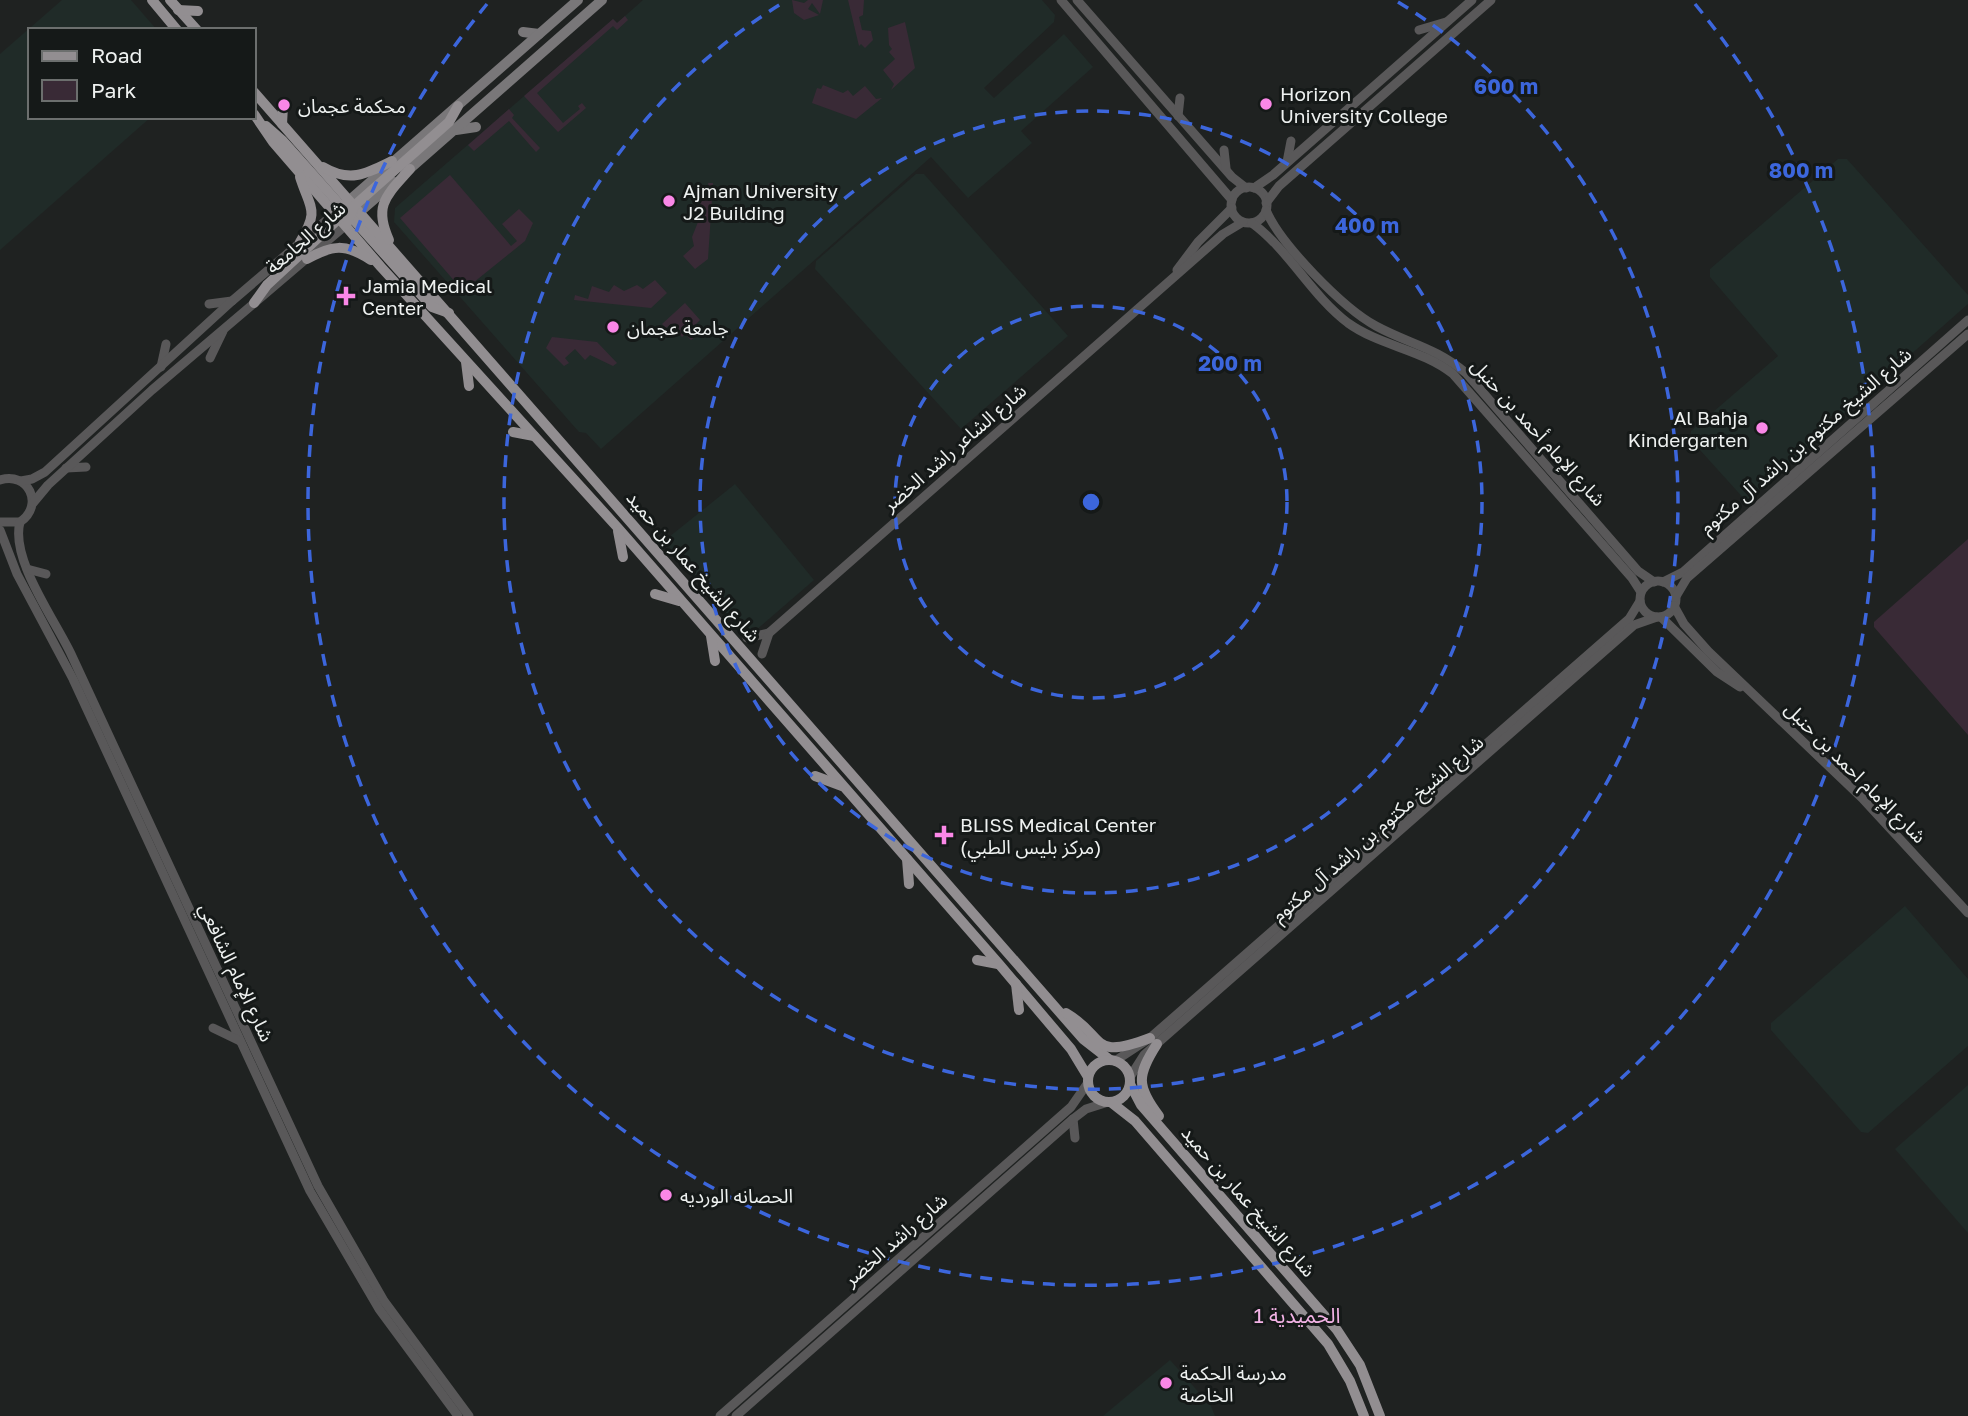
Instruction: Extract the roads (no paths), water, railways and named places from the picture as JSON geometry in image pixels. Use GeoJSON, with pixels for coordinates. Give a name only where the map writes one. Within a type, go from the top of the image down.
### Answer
{"type":"FeatureCollection","features":[{"type":"Feature","properties":{"kind":"main road"},"geometry":{"type":"LineString","coordinates":[[152,0],[175,28]]}},
{"type":"Feature","properties":{"kind":"main road"},"geometry":{"type":"LineString","coordinates":[[170,0],[195,28]]}},
{"type":"Feature","properties":{"kind":"main road","name":"شارع الجامعة"},"geometry":{"type":"LineString","coordinates":[[347,213],[392,161],[578,0]]}},
{"type":"Feature","properties":{"kind":"main road"},"geometry":{"type":"LineString","coordinates":[[602,0],[604,13]]}},
{"type":"Feature","properties":{"kind":"main road","name":"شارع الجامعة"},"geometry":{"type":"LineString","coordinates":[[347,213],[410,169],[602,0]]}},
{"type":"Feature","properties":{"kind":"main road"},"geometry":{"type":"LineString","coordinates":[[178,10],[198,11]]}},
{"type":"Feature","properties":{"kind":"main road"},"geometry":{"type":"LineString","coordinates":[[523,32],[539,34]]}},
{"type":"Feature","properties":{"kind":"main road"},"geometry":{"type":"LineString","coordinates":[[520,86],[523,69]]}},
{"type":"Feature","properties":{"kind":"main road","name":"شارع الشيخ عمار بن حميد"},"geometry":{"type":"LineString","coordinates":[[256,94],[317,164],[381,267],[618,528],[999,964],[1072,1049],[1087,1080]]}},
{"type":"Feature","properties":{"kind":"main road"},"geometry":{"type":"LineString","coordinates":[[282,124],[283,106]]}},
{"type":"Feature","properties":{"kind":"main road"},"geometry":{"type":"LineString","coordinates":[[254,303],[267,285],[449,122],[458,106]]}},
{"type":"Feature","properties":{"kind":"main road"},"geometry":{"type":"LineString","coordinates":[[256,117],[284,141],[432,307],[449,313]]}},
{"type":"Feature","properties":{"kind":"main road","name":"شارع الشيخ عمار بن حميد"},"geometry":{"type":"LineString","coordinates":[[256,117],[299,171],[395,252],[782,686],[921,853],[1088,1045],[1112,1060]]}},
{"type":"Feature","properties":{"kind":"main road"},"geometry":{"type":"LineString","coordinates":[[455,131],[476,127]]}},
{"type":"Feature","properties":{"kind":"main road"},"geometry":{"type":"LineString","coordinates":[[317,164],[352,177],[365,175],[392,161]]}},
{"type":"Feature","properties":{"kind":"main road"},"geometry":{"type":"LineString","coordinates":[[395,252],[384,229],[381,212],[386,198],[410,169]]}},
{"type":"Feature","properties":{"kind":"main road"},"geometry":{"type":"LineString","coordinates":[[299,171],[313,212],[310,225],[300,242]]}},
{"type":"Feature","properties":{"kind":"main road"},"geometry":{"type":"LineString","coordinates":[[306,259],[329,248],[342,246],[356,250],[381,267]]}},
{"type":"Feature","properties":{"kind":"main road"},"geometry":{"type":"LineString","coordinates":[[466,362],[469,386]]}},
{"type":"Feature","properties":{"kind":"main road"},"geometry":{"type":"LineString","coordinates":[[513,432],[535,436]]}},
{"type":"Feature","properties":{"kind":"main road"},"geometry":{"type":"LineString","coordinates":[[618,528],[623,557]]}},
{"type":"Feature","properties":{"kind":"main road"},"geometry":{"type":"LineString","coordinates":[[655,594],[681,602]]}},
{"type":"Feature","properties":{"kind":"main road"},"geometry":{"type":"LineString","coordinates":[[711,636],[715,661]]}},
{"type":"Feature","properties":{"kind":"main road"},"geometry":{"type":"LineString","coordinates":[[815,776],[844,787]]}},
{"type":"Feature","properties":{"kind":"main road"},"geometry":{"type":"LineString","coordinates":[[921,853],[934,851]]}},
{"type":"Feature","properties":{"kind":"main road"},"geometry":{"type":"LineString","coordinates":[[907,859],[909,884]]}},
{"type":"Feature","properties":{"kind":"main road"},"geometry":{"type":"LineString","coordinates":[[985,909],[985,925]]}},
{"type":"Feature","properties":{"kind":"main road"},"geometry":{"type":"LineString","coordinates":[[977,960],[999,964]]}},
{"type":"Feature","properties":{"kind":"main road"},"geometry":{"type":"LineString","coordinates":[[1016,984],[1019,1010]]}},
{"type":"Feature","properties":{"kind":"main road"},"geometry":{"type":"LineString","coordinates":[[1057,1009],[1071,1015],[1094,1039],[1108,1047],[1122,1048],[1154,1041]]}},
{"type":"Feature","properties":{"kind":"main road"},"geometry":{"type":"LineString","coordinates":[[1154,1041],[1143,1068],[1142,1088],[1172,1139]]}},
{"type":"Feature","properties":{"kind":"main road"},"geometry":{"type":"LineString","coordinates":[[1112,1060],[1125,1067],[1130,1081],[1124,1096],[1108,1103],[1093,1096],[1087,1080],[1096,1064],[1112,1060]]}},
{"type":"Feature","properties":{"kind":"main road","name":"شارع الشيخ عمار بن حميد"},"geometry":{"type":"LineString","coordinates":[[1130,1081],[1141,1105],[1337,1330],[1360,1365],[1380,1416]]}},
{"type":"Feature","properties":{"kind":"main road","name":"شارع الشيخ عمار بن حميد"},"geometry":{"type":"LineString","coordinates":[[1108,1103],[1135,1121],[1328,1344],[1350,1381],[1364,1416]]}},
{"type":"Feature","properties":{"kind":"street"},"geometry":{"type":"LineString","coordinates":[[1061,0],[1247,222],[1266,207],[1279,186],[1491,0]]}},
{"type":"Feature","properties":{"kind":"street"},"geometry":{"type":"LineString","coordinates":[[1077,0],[1226,170],[1250,188],[1261,192],[1266,207]]}},
{"type":"Feature","properties":{"kind":"street"},"geometry":{"type":"LineString","coordinates":[[1232,204],[1237,192],[1250,188],[1287,162],[1471,0]]}},
{"type":"Feature","properties":{"kind":"street"},"geometry":{"type":"LineString","coordinates":[[1419,30],[1447,22]]}},
{"type":"Feature","properties":{"kind":"street"},"geometry":{"type":"LineString","coordinates":[[1178,116],[1180,98]]}},
{"type":"Feature","properties":{"kind":"street"},"geometry":{"type":"LineString","coordinates":[[1287,162],[1291,141]]}},
{"type":"Feature","properties":{"kind":"street"},"geometry":{"type":"LineString","coordinates":[[1224,150],[1226,170]]}},
{"type":"Feature","properties":{"kind":"street","name":"شارع الشاعر راشد الخضر"},"geometry":{"type":"LineString","coordinates":[[1163,288],[1198,242],[1232,204]]}},
{"type":"Feature","properties":{"kind":"street","name":"شارع الإمام أحمد بن حنبل"},"geometry":{"type":"LineString","coordinates":[[1266,207],[1275,228],[1348,307],[1382,329],[1431,348],[1466,373],[1638,571],[1658,582]]}},
{"type":"Feature","properties":{"kind":"street","name":"شارع الجامعة"},"geometry":{"type":"LineString","coordinates":[[21,481],[32,480],[45,472],[300,242],[347,213]]}},
{"type":"Feature","properties":{"kind":"street","name":"شارع الجامعة"},"geometry":{"type":"LineString","coordinates":[[20,522],[29,514],[33,503],[66,468],[225,326],[306,259],[347,213]]}},
{"type":"Feature","properties":{"kind":"street","name":"شارع الشاعر راشد الخضر"},"geometry":{"type":"LineString","coordinates":[[747,638],[769,633],[1223,234],[1247,222]]}},
{"type":"Feature","properties":{"kind":"street","name":"شارع الإمام أحمد بن حنبل"},"geometry":{"type":"LineString","coordinates":[[1247,222],[1349,323],[1378,339],[1431,359],[1453,374],[1598,538],[1641,597]]}},
{"type":"Feature","properties":{"kind":"street"},"geometry":{"type":"LineString","coordinates":[[209,304],[232,301]]}},
{"type":"Feature","properties":{"kind":"street","name":"شارع الشيخ مكتوم بن راشد آل مكتوم"},"geometry":{"type":"LineString","coordinates":[[1658,582],[1684,572],[1968,320]]}},
{"type":"Feature","properties":{"kind":"street"},"geometry":{"type":"LineString","coordinates":[[210,358],[225,326]]}},
{"type":"Feature","properties":{"kind":"street","name":"شارع الشيخ مكتوم بن راشد آل مكتوم"},"geometry":{"type":"LineString","coordinates":[[1675,602],[1687,578],[1968,334]]}},
{"type":"Feature","properties":{"kind":"street"},"geometry":{"type":"LineString","coordinates":[[161,367],[166,344]]}},
{"type":"Feature","properties":{"kind":"street"},"geometry":{"type":"LineString","coordinates":[[66,468],[86,467]]}},
{"type":"Feature","properties":{"kind":"street"},"geometry":{"type":"LineString","coordinates":[[1,479],[21,481],[30,490],[33,503]]}},
{"type":"Feature","properties":{"kind":"street"},"geometry":{"type":"LineString","coordinates":[[0,522],[20,522]]}},
{"type":"Feature","properties":{"kind":"street","name":"شارع الإمام الشافعي"},"geometry":{"type":"LineString","coordinates":[[20,522],[17,543],[27,569],[66,642],[323,1196],[384,1301],[468,1416]]}},
{"type":"Feature","properties":{"kind":"street","name":"شارع الإمام الشافعي"},"geometry":{"type":"LineString","coordinates":[[0,530],[17,574],[73,678],[304,1178],[342,1249],[396,1334],[458,1416]]}},
{"type":"Feature","properties":{"kind":"street"},"geometry":{"type":"LineString","coordinates":[[27,569],[46,575]]}},
{"type":"Feature","properties":{"kind":"street"},"geometry":{"type":"LineString","coordinates":[[1658,582],[1670,586],[1675,602],[1659,617],[1645,612],[1641,597],[1658,582]]}},
{"type":"Feature","properties":{"kind":"street","name":"شارع الشيخ مكتوم بن راشد آل مكتوم"},"geometry":{"type":"LineString","coordinates":[[1130,1081],[1139,1060],[1154,1041],[1629,619],[1641,597]]}},
{"type":"Feature","properties":{"kind":"street","name":"شارع الإمام احمد بن حنبل"},"geometry":{"type":"LineString","coordinates":[[1675,602],[1684,624],[1745,689],[1863,798],[1968,913]]}},
{"type":"Feature","properties":{"kind":"street","name":"شارع الشيخ مكتوم بن راشد آل مكتوم"},"geometry":{"type":"LineString","coordinates":[[1112,1060],[1154,1041],[1634,625],[1659,617]]}},
{"type":"Feature","properties":{"kind":"street","name":"شارع الإمام احمد بن حنبل"},"geometry":{"type":"LineString","coordinates":[[1659,617],[1717,672],[1745,689]]}},
{"type":"Feature","properties":{"kind":"street"},"geometry":{"type":"LineString","coordinates":[[762,654],[769,633]]}},
{"type":"Feature","properties":{"kind":"street"},"geometry":{"type":"LineString","coordinates":[[213,1028],[240,1041]]}},
{"type":"Feature","properties":{"kind":"street","name":"شارع راشد الخضر"},"geometry":{"type":"LineString","coordinates":[[720,1416],[1071,1107],[1087,1080]]}},
{"type":"Feature","properties":{"kind":"street","name":"شارع راشد الخضر"},"geometry":{"type":"LineString","coordinates":[[736,1416],[1073,1119],[1086,1109],[1108,1103]]}},
{"type":"Feature","properties":{"kind":"street"},"geometry":{"type":"LineString","coordinates":[[1073,1119],[1075,1138]]}},
{"type":"Feature","properties":{"kind":"place","name":"Horizon University College"},"geometry":{"type":"Point","coordinates":[1266,104]}},
{"type":"Feature","properties":{"kind":"place","name":"محكمة عجمان"},"geometry":{"type":"Point","coordinates":[284,105]}},
{"type":"Feature","properties":{"kind":"place","name":"Ajman University J2 Building"},"geometry":{"type":"Point","coordinates":[669,201]}},
{"type":"Feature","properties":{"kind":"place","name":"Jamia Medical Center"},"geometry":{"type":"Point","coordinates":[346,296]}},
{"type":"Feature","properties":{"kind":"place","name":"جامعة عجمان"},"geometry":{"type":"Point","coordinates":[613,327]}},
{"type":"Feature","properties":{"kind":"place","name":"Al Bahja Kindergarten"},"geometry":{"type":"Point","coordinates":[1762,428]}},
{"type":"Feature","properties":{"kind":"place","name":"BLISS Medical Center (مركز بليس الطبي)"},"geometry":{"type":"Point","coordinates":[944,835]}},
{"type":"Feature","properties":{"kind":"place","name":"الحصانه الورديه"},"geometry":{"type":"Point","coordinates":[666,1195]}},
{"type":"Feature","properties":{"kind":"place","name":"مدرسة الحكمة الخاصة"},"geometry":{"type":"Point","coordinates":[1166,1383]}},
{"type":"Feature","properties":{"kind":"district","name":"الحميدية 1"},"geometry":{"type":"Point","coordinates":[1297,1315]}}]}
